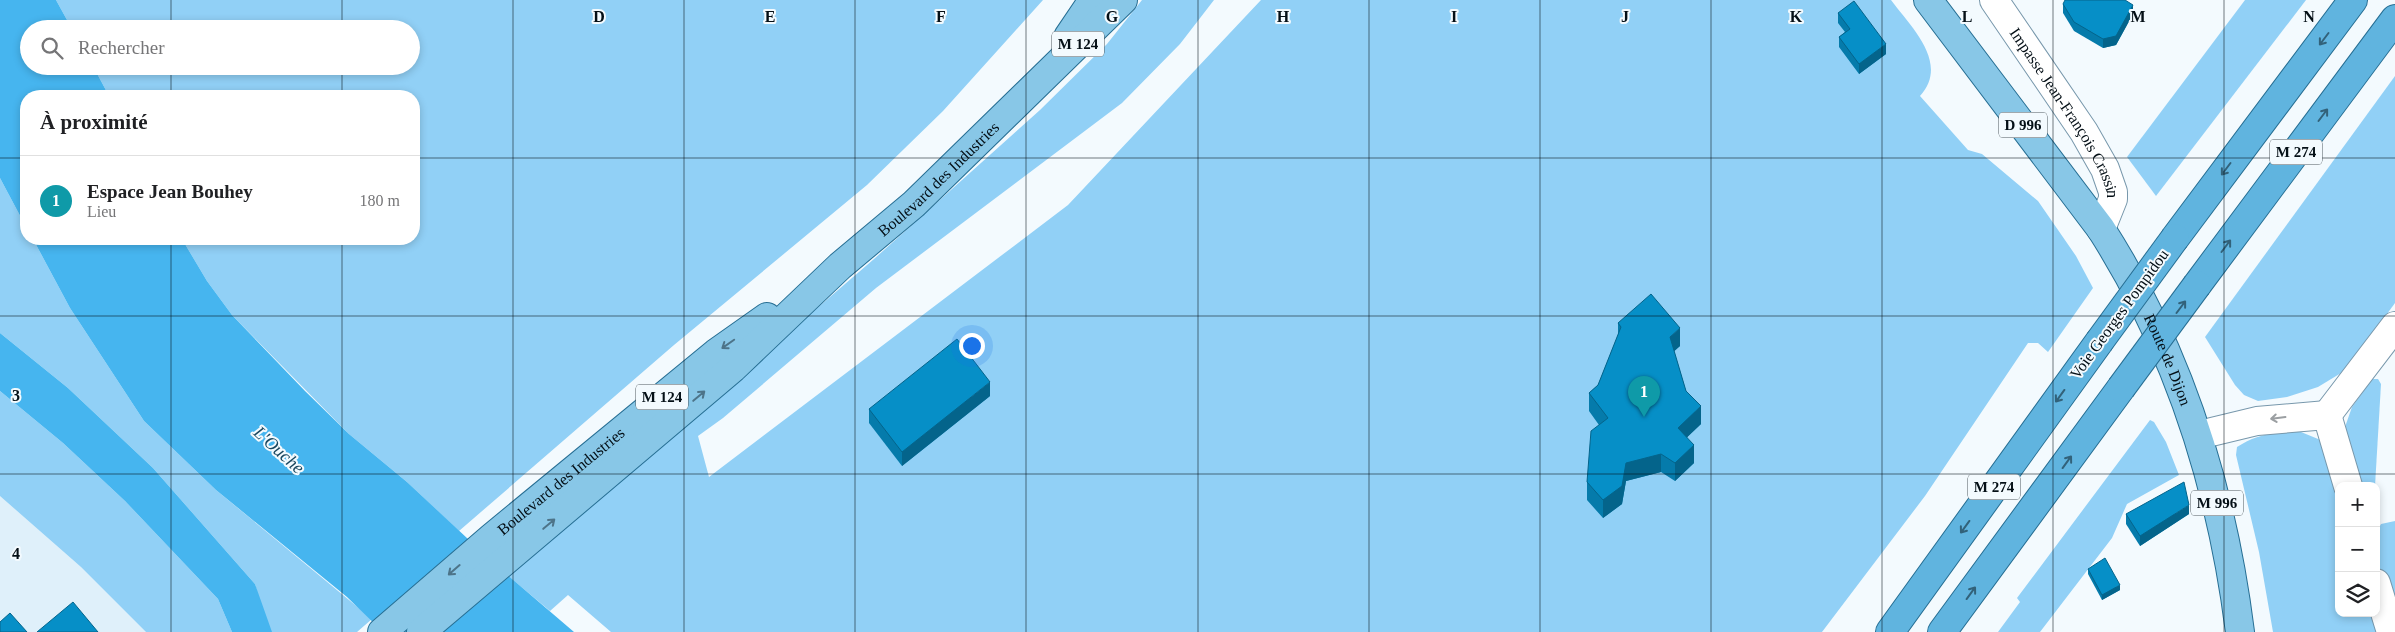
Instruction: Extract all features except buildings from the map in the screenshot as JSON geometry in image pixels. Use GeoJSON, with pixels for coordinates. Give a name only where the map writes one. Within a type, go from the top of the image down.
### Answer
{"type":"FeatureCollection","features":[{"type":"Feature","properties":{"kind":"highway","name":"Voie Georges Pompidou"},"geometry":{"type":"LineString","coordinates":[[1890,632],[2098,342],[2353,0]]}},
{"type":"Feature","properties":{"kind":"highway","name":"M 274"},"geometry":{"type":"LineString","coordinates":[[1942,632],[2395,19]]}},
{"type":"Feature","properties":{"kind":"main road","name":"Boulevard des Industries"},"geometry":{"type":"LineString","coordinates":[[1033,87],[1093,0]]}},
{"type":"Feature","properties":{"kind":"main road","name":"Boulevard des Industries"},"geometry":{"type":"LineString","coordinates":[[382,632],[501,547],[733,368],[840,266],[914,204],[1123,0]]}},
{"type":"Feature","properties":{"kind":"main road","name":"Route de Dijon"},"geometry":{"type":"LineString","coordinates":[[1928,0],[2101,229],[2143,304],[2178,378],[2198,435],[2219,510],[2234,581],[2240,632]]}},
{"type":"Feature","properties":{"kind":"main road","name":"Boulevard des Industries"},"geometry":{"type":"LineString","coordinates":[[421,632],[501,547]]}},
{"type":"Feature","properties":{"kind":"street","name":"Impasse Jean-François Crassin"},"geometry":{"type":"LineString","coordinates":[[1994,0],[2084,132],[2105,169],[2113,192],[2113,199],[2101,229]]}},
{"type":"Feature","properties":{"kind":"street"},"geometry":{"type":"LineString","coordinates":[[2198,435],[2257,421],[2327,415],[2395,326]]}},
{"type":"Feature","properties":{"kind":"street"},"geometry":{"type":"LineString","coordinates":[[2327,415],[2347,482]]}},
{"type":"Feature","properties":{"kind":"street"},"geometry":{"type":"LineString","coordinates":[[2380,598],[2390,632]]}},
{"type":"Feature","properties":{"kind":"shaded area"},"geometry":{"type":"Polygon","coordinates":[[[56,0],[1043,0],[943,111],[867,185],[674,345],[459,531],[407,482],[349,434],[232,315],[207,281],[186,245],[420,245],[420,90],[106,90],[98,75],[420,75],[420,20],[67,20],[56,0]]]}},
{"type":"Feature","properties":{"kind":"shaded area"},"geometry":{"type":"Polygon","coordinates":[[[1142,0],[1214,0],[1180,44],[1122,103],[876,288],[723,418],[698,436],[709,477],[1068,205],[1261,0],[1891,0],[1917,34],[1929,58],[1931,71],[1928,84],[1920,96],[1968,150],[1982,154],[2038,201],[2076,256],[2093,288],[2048,352],[2038,343],[2028,343],[1925,496],[1822,632],[611,632],[568,595],[550,611],[507,575],[874,259],[1040,110],[1107,44],[1142,0]]]}},
{"type":"Feature","properties":{"kind":"shaded area"},"geometry":{"type":"Polygon","coordinates":[[[2245,0],[2306,0],[2156,196],[2127,157],[2245,0]]]}},
{"type":"Feature","properties":{"kind":"shaded area"},"geometry":{"type":"Polygon","coordinates":[[[2395,76],[2395,303],[2346,370],[2318,387],[2287,397],[2258,401],[2244,395],[2235,385],[2205,337],[2395,76]]]}},
{"type":"Feature","properties":{"kind":"shaded area"},"geometry":{"type":"Polygon","coordinates":[[[0,178],[20,216],[20,245],[36,245],[70,308],[144,421],[216,490],[372,619],[357,632],[268,632],[255,584],[153,468],[68,388],[0,333],[0,178]]]}},
{"type":"Feature","properties":{"kind":"shaded area"},"geometry":{"type":"Polygon","coordinates":[[[2372,379],[2378,379],[2381,384],[2375,482],[2356,482],[2345,427],[2352,407],[2372,379]]]}},
{"type":"Feature","properties":{"kind":"shaded area"},"geometry":{"type":"Polygon","coordinates":[[[0,391],[63,443],[125,501],[218,599],[232,632],[146,632],[81,567],[0,496],[0,391]]]}},
{"type":"Feature","properties":{"kind":"shaded area"},"geometry":{"type":"Polygon","coordinates":[[[2150,420],[2154,422],[2166,442],[2179,475],[2127,504],[2112,538],[2040,632],[1998,632],[2020,602],[2017,598],[2150,420]]]}},
{"type":"Feature","properties":{"kind":"shaded area"},"geometry":{"type":"Polygon","coordinates":[[[2301,432],[2323,441],[2337,482],[2335,482],[2335,617],[2376,617],[2381,632],[2273,632],[2259,552],[2236,455],[2237,447],[2267,434],[2301,432]]]}},
{"type":"Feature","properties":{"kind":"shaded area"},"geometry":{"type":"Polygon","coordinates":[[[0,496],[81,567],[146,632],[0,632],[0,496]]]}},
{"type":"Feature","properties":{"kind":"shaded area"},"geometry":{"type":"Polygon","coordinates":[[[2395,521],[2395,615],[2380,569],[2381,524],[2395,521]]]}},
{"type":"Feature","properties":{"kind":"water"},"geometry":{"type":"Polygon","coordinates":[[[0,0],[56,0],[67,20],[20,20],[20,75],[98,75],[106,90],[20,90],[20,216],[0,178],[0,0]]]}},
{"type":"Feature","properties":{"kind":"water","name":"L'Ouche"},"geometry":{"type":"Polygon","coordinates":[[[36,245],[186,245],[207,281],[232,315],[305,391],[349,434],[407,482],[498,567],[574,632],[383,632],[347,597],[216,490],[144,421],[70,308],[36,245]]]}},
{"type":"Feature","properties":{"kind":"water"},"geometry":{"type":"Polygon","coordinates":[[[0,333],[68,388],[153,468],[255,584],[272,632],[232,632],[218,599],[125,501],[63,443],[0,391],[0,333]]]}},
{"type":"Feature","properties":{"kind":"place","name":"Espace Jean Bouhey"},"geometry":{"type":"Point","coordinates":[1644,417]}}]}
